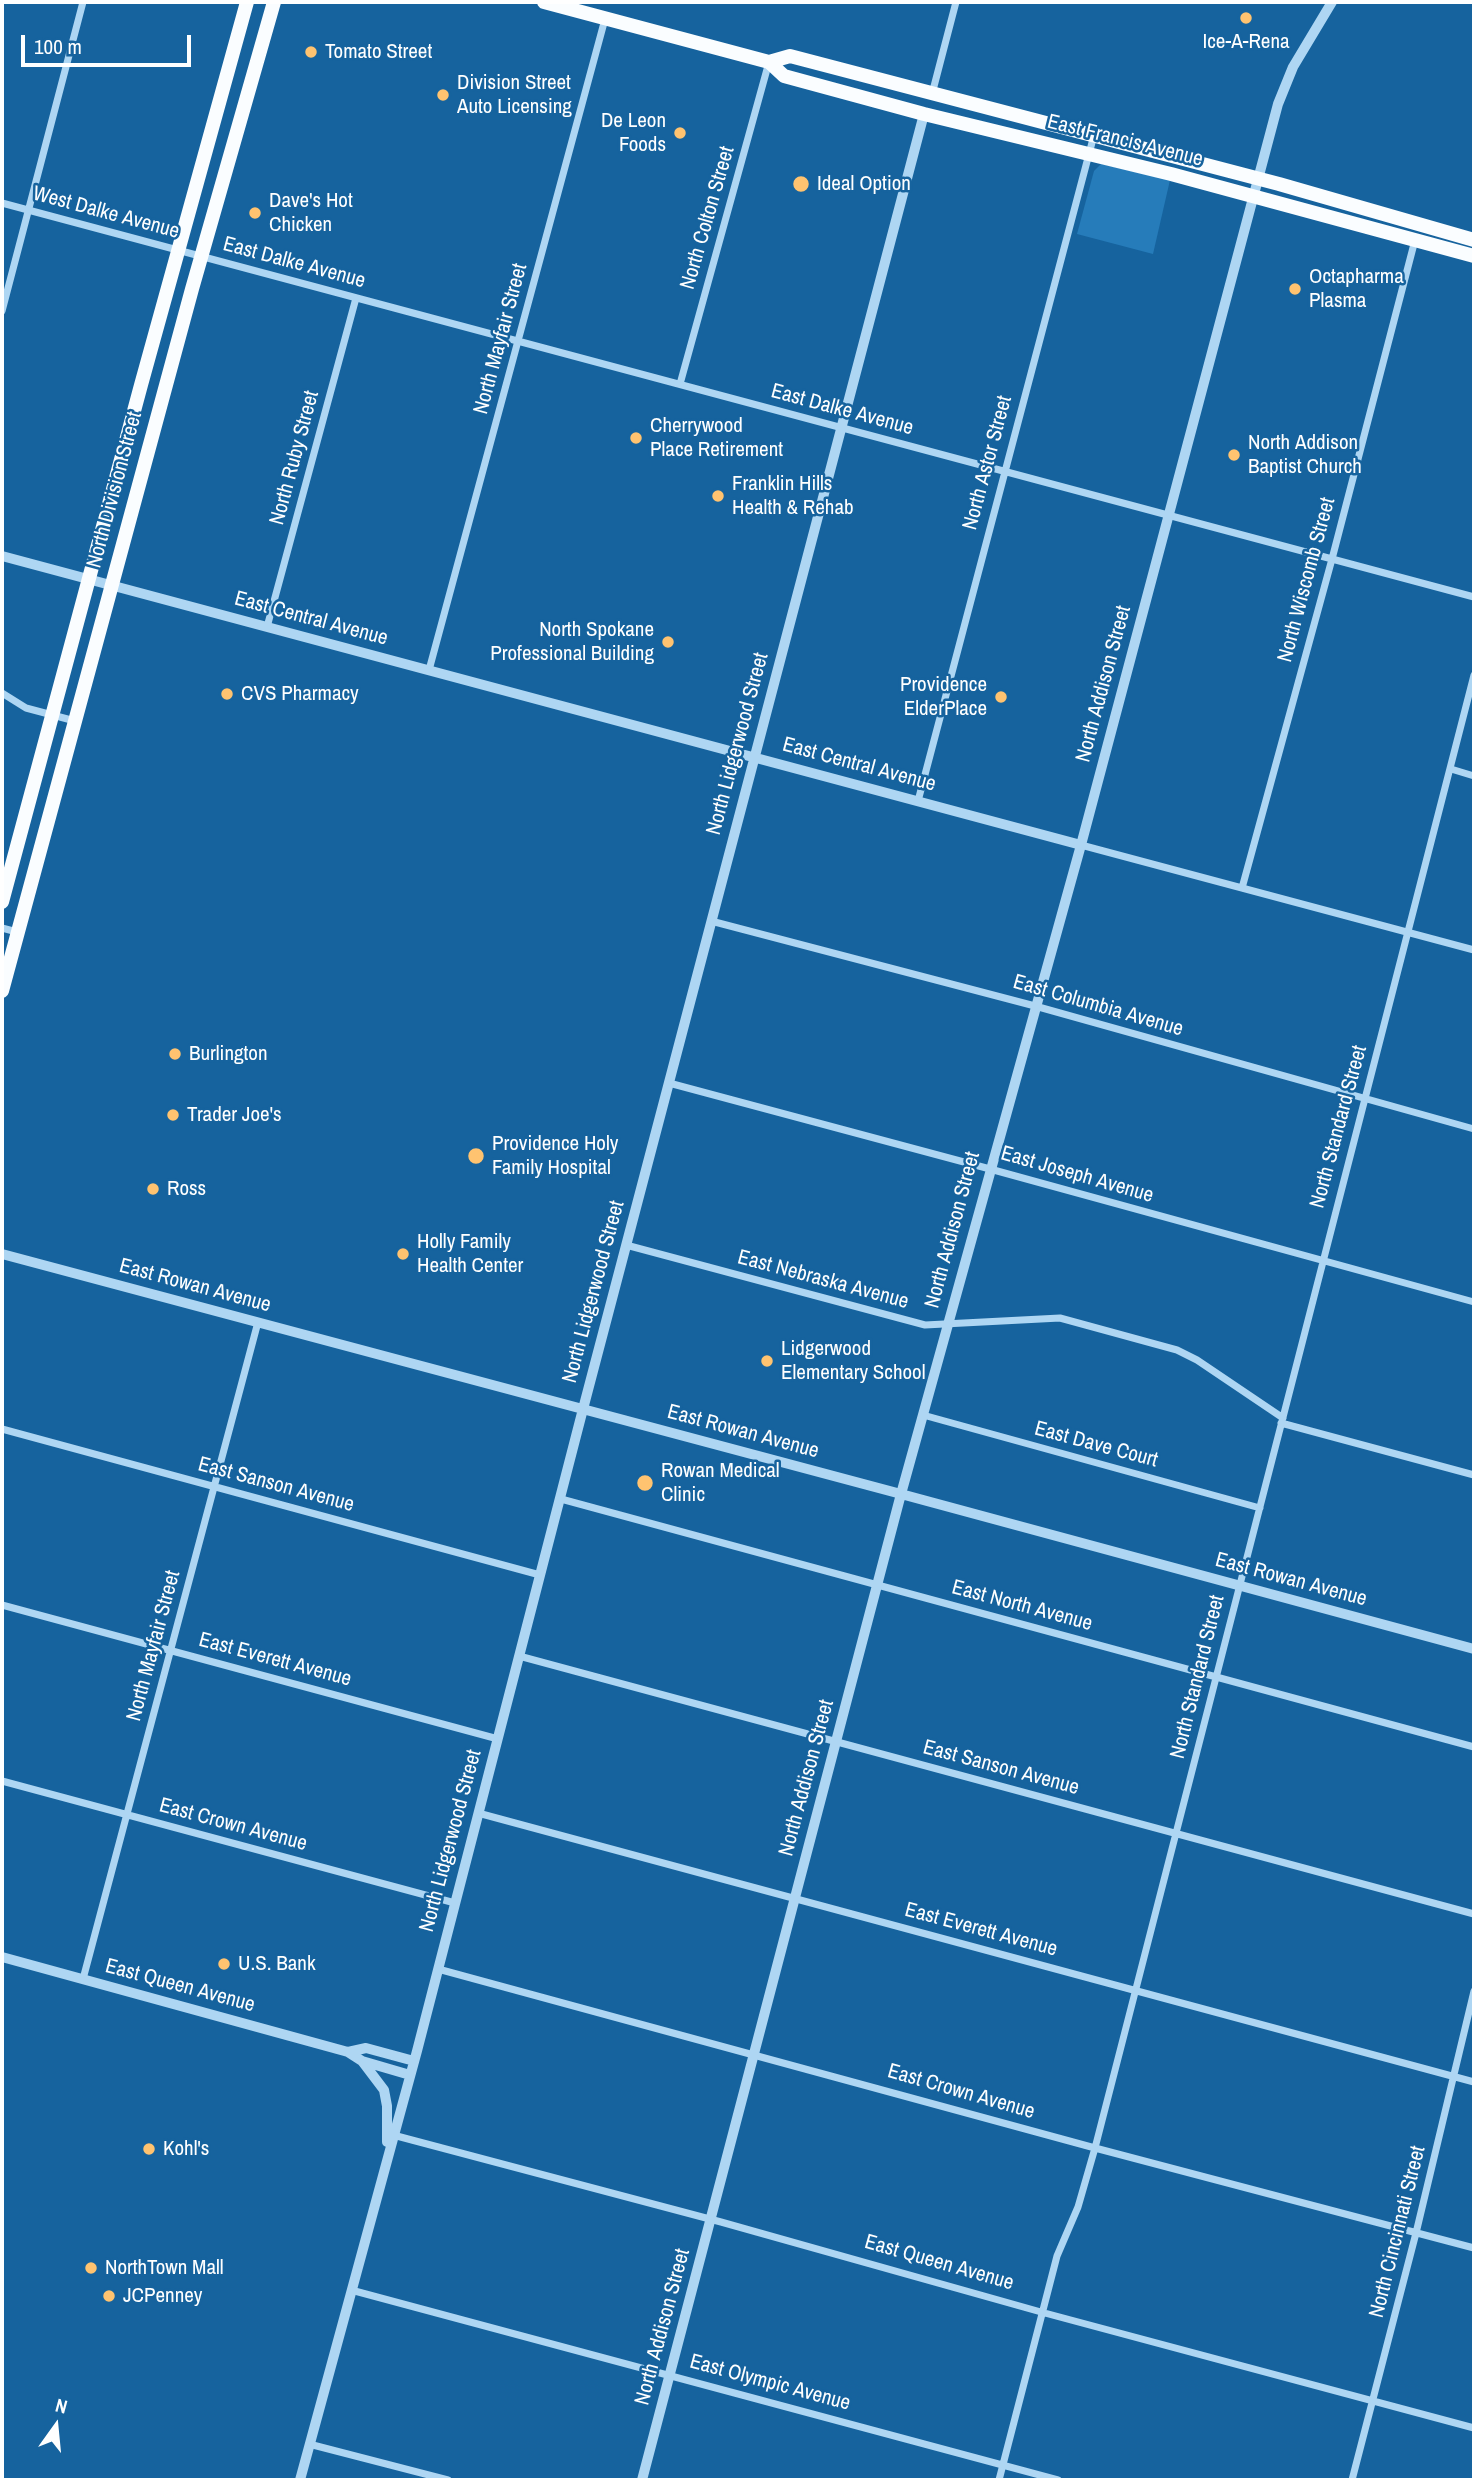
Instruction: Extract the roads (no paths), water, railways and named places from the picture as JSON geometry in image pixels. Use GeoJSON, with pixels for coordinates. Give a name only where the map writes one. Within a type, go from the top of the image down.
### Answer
{"type":"FeatureCollection","features":[{"type":"Feature","properties":{"kind":"main road","name":"North Division Street"},"geometry":{"type":"LineString","coordinates":[[2,902],[247,2]]}},
{"type":"Feature","properties":{"kind":"main road","name":"North Division Street"},"geometry":{"type":"LineString","coordinates":[[2,991],[201,256],[274,2]]}},
{"type":"Feature","properties":{"kind":"main road","name":"East Francis Avenue"},"geometry":{"type":"LineString","coordinates":[[544,2],[769,62],[784,76],[1254,196],[1474,256]]}},
{"type":"Feature","properties":{"kind":"main road","name":"East Francis Avenue"},"geometry":{"type":"LineString","coordinates":[[769,62],[790,56],[1259,179],[1474,240]]}},
{"type":"Feature","properties":{"kind":"main road"},"geometry":{"type":"LineString","coordinates":[[876,101],[910,103],[931,95]]}},
{"type":"Feature","properties":{"kind":"main road"},"geometry":{"type":"LineString","coordinates":[[925,114],[940,107],[991,109]]}},
{"type":"Feature","properties":{"kind":"street"},"geometry":{"type":"LineString","coordinates":[[2,311],[83,2]]}},
{"type":"Feature","properties":{"kind":"street"},"geometry":{"type":"LineString","coordinates":[[931,95],[956,2]]}},
{"type":"Feature","properties":{"kind":"street","name":"North Addison Street"},"geometry":{"type":"LineString","coordinates":[[642,2480],[901,1494],[1081,845],[1278,104],[1288,79],[1332,2]]}},
{"type":"Feature","properties":{"kind":"street","name":"North Mayfair Street"},"geometry":{"type":"LineString","coordinates":[[429,670],[605,17]]}},
{"type":"Feature","properties":{"kind":"street","name":"North Colton Street"},"geometry":{"type":"LineString","coordinates":[[680,384],[769,62]]}},
{"type":"Feature","properties":{"kind":"street","name":"North Lidgerwood Street"},"geometry":{"type":"LineString","coordinates":[[300,2480],[387,2152],[414,2061],[754,757],[925,114]]}},
{"type":"Feature","properties":{"kind":"street","name":"North Astor Street"},"geometry":{"type":"LineString","coordinates":[[918,801],[1094,135]]}},
{"type":"Feature","properties":{"kind":"street","name":"West Dalke Avenue"},"geometry":{"type":"LineString","coordinates":[[2,203],[201,256]]}},
{"type":"Feature","properties":{"kind":"street","name":"North Wiscomb Street"},"geometry":{"type":"LineString","coordinates":[[1242,888],[1415,240]]}},
{"type":"Feature","properties":{"kind":"street","name":"East Dalke Avenue"},"geometry":{"type":"LineString","coordinates":[[201,256],[1474,597]]}},
{"type":"Feature","properties":{"kind":"street","name":"North Ruby Street"},"geometry":{"type":"LineString","coordinates":[[267,627],[355,298]]}},
{"type":"Feature","properties":{"kind":"street","name":"East Central Avenue"},"geometry":{"type":"LineString","coordinates":[[2,555],[1474,950]]}},
{"type":"Feature","properties":{"kind":"street","name":"North Standard Street"},"geometry":{"type":"LineString","coordinates":[[999,2480],[1057,2256],[1078,2207],[1095,2148],[1474,675]]}},
{"type":"Feature","properties":{"kind":"street"},"geometry":{"type":"LineString","coordinates":[[2,694],[26,708],[75,721]]}},
{"type":"Feature","properties":{"kind":"street"},"geometry":{"type":"LineString","coordinates":[[1451,769],[1474,776]]}},
{"type":"Feature","properties":{"kind":"street","name":"East Columbia Avenue"},"geometry":{"type":"LineString","coordinates":[[711,921],[1035,1006],[1474,1129]]}},
{"type":"Feature","properties":{"kind":"street"},"geometry":{"type":"LineString","coordinates":[[2,928],[18,933]]}},
{"type":"Feature","properties":{"kind":"street","name":"East Joseph Avenue"},"geometry":{"type":"LineString","coordinates":[[669,1083],[1474,1303]]}},
{"type":"Feature","properties":{"kind":"street","name":"East Nebraska Avenue"},"geometry":{"type":"LineString","coordinates":[[626,1245],[925,1325],[1060,1318],[1177,1350],[1197,1360],[1282,1420],[1474,1475]]}},
{"type":"Feature","properties":{"kind":"street","name":"East Rowan Avenue"},"geometry":{"type":"LineString","coordinates":[[2,1254],[1474,1649]]}},
{"type":"Feature","properties":{"kind":"street","name":"North Mayfair Street"},"geometry":{"type":"LineString","coordinates":[[83,1979],[258,1322]]}},
{"type":"Feature","properties":{"kind":"street","name":"East Dave Court"},"geometry":{"type":"LineString","coordinates":[[923,1415],[1260,1508]]}},
{"type":"Feature","properties":{"kind":"street","name":"East Sanson Avenue"},"geometry":{"type":"LineString","coordinates":[[2,1429],[540,1576]]}},
{"type":"Feature","properties":{"kind":"street","name":"East North Avenue"},"geometry":{"type":"LineString","coordinates":[[561,1499],[1474,1747]]}},
{"type":"Feature","properties":{"kind":"street","name":"East Everett Avenue"},"geometry":{"type":"LineString","coordinates":[[2,1605],[498,1739]]}},
{"type":"Feature","properties":{"kind":"street","name":"East Sanson Avenue"},"geometry":{"type":"LineString","coordinates":[[519,1656],[1474,1914]]}},
{"type":"Feature","properties":{"kind":"street","name":"East Crown Avenue"},"geometry":{"type":"LineString","coordinates":[[2,1781],[455,1903]]}},
{"type":"Feature","properties":{"kind":"street","name":"East Everett Avenue"},"geometry":{"type":"LineString","coordinates":[[478,1813],[1474,2082]]}},
{"type":"Feature","properties":{"kind":"street","name":"East Queen Avenue"},"geometry":{"type":"LineString","coordinates":[[2,1957],[348,2052],[362,2061],[410,2075]]}},
{"type":"Feature","properties":{"kind":"street","name":"East Crown Avenue"},"geometry":{"type":"LineString","coordinates":[[438,1969],[1474,2248]]}},
{"type":"Feature","properties":{"kind":"street","name":"North Cincinnati Street"},"geometry":{"type":"LineString","coordinates":[[1353,2480],[1474,1991]]}},
{"type":"Feature","properties":{"kind":"street","name":"East Queen Avenue"},"geometry":{"type":"LineString","coordinates":[[348,2052],[366,2048],[414,2061]]}},
{"type":"Feature","properties":{"kind":"street"},"geometry":{"type":"LineString","coordinates":[[362,2061],[384,2090],[387,2106],[387,2152]]}},
{"type":"Feature","properties":{"kind":"street","name":"East Queen Avenue"},"geometry":{"type":"LineString","coordinates":[[393,2135],[1474,2428]]}},
{"type":"Feature","properties":{"kind":"street","name":"East Olympic Avenue"},"geometry":{"type":"LineString","coordinates":[[351,2290],[1058,2480]]}},
{"type":"Feature","properties":{"kind":"street"},"geometry":{"type":"LineString","coordinates":[[309,2444],[447,2480]]}},
{"type":"Feature","properties":{"kind":"place","name":"Ice-A-Rena"},"geometry":{"type":"Point","coordinates":[1246,18]}},
{"type":"Feature","properties":{"kind":"place","name":"Tomato Street"},"geometry":{"type":"Point","coordinates":[311,52]}},
{"type":"Feature","properties":{"kind":"place","name":"Division Street Auto Licensing"},"geometry":{"type":"Point","coordinates":[443,95]}},
{"type":"Feature","properties":{"kind":"place","name":"De Leon Foods"},"geometry":{"type":"Point","coordinates":[680,133]}},
{"type":"Feature","properties":{"kind":"place","name":"Ideal Option"},"geometry":{"type":"Point","coordinates":[801,184]}},
{"type":"Feature","properties":{"kind":"place","name":"Dave's Hot Chicken"},"geometry":{"type":"Point","coordinates":[255,213]}},
{"type":"Feature","properties":{"kind":"place","name":"Octapharma Plasma"},"geometry":{"type":"Point","coordinates":[1295,289]}},
{"type":"Feature","properties":{"kind":"place","name":"Cherrywood Place Retirement"},"geometry":{"type":"Point","coordinates":[636,438]}},
{"type":"Feature","properties":{"kind":"place","name":"North Addison Baptist Church"},"geometry":{"type":"Point","coordinates":[1234,455]}},
{"type":"Feature","properties":{"kind":"place","name":"Franklin Hills Health & Rehab"},"geometry":{"type":"Point","coordinates":[718,496]}},
{"type":"Feature","properties":{"kind":"place","name":"North Spokane Professional Building"},"geometry":{"type":"Point","coordinates":[668,642]}},
{"type":"Feature","properties":{"kind":"place","name":"CVS Pharmacy"},"geometry":{"type":"Point","coordinates":[227,694]}},
{"type":"Feature","properties":{"kind":"place","name":"Providence ElderPlace"},"geometry":{"type":"Point","coordinates":[1001,697]}},
{"type":"Feature","properties":{"kind":"place","name":"Burlington"},"geometry":{"type":"Point","coordinates":[175,1054]}},
{"type":"Feature","properties":{"kind":"place","name":"Trader Joe's"},"geometry":{"type":"Point","coordinates":[173,1115]}},
{"type":"Feature","properties":{"kind":"place","name":"Providence Holy Family Hospital"},"geometry":{"type":"Point","coordinates":[476,1156]}},
{"type":"Feature","properties":{"kind":"place","name":"Ross"},"geometry":{"type":"Point","coordinates":[153,1189]}},
{"type":"Feature","properties":{"kind":"place","name":"Holly Family Health Center"},"geometry":{"type":"Point","coordinates":[403,1254]}},
{"type":"Feature","properties":{"kind":"place","name":"Lidgerwood Elementary School"},"geometry":{"type":"Point","coordinates":[767,1361]}},
{"type":"Feature","properties":{"kind":"place","name":"Rowan Medical Clinic"},"geometry":{"type":"Point","coordinates":[645,1483]}},
{"type":"Feature","properties":{"kind":"place","name":"U.S. Bank"},"geometry":{"type":"Point","coordinates":[224,1964]}},
{"type":"Feature","properties":{"kind":"place","name":"Kohl's"},"geometry":{"type":"Point","coordinates":[149,2149]}},
{"type":"Feature","properties":{"kind":"place","name":"NorthTown Mall"},"geometry":{"type":"Point","coordinates":[91,2268]}},
{"type":"Feature","properties":{"kind":"place","name":"JCPenney"},"geometry":{"type":"Point","coordinates":[109,2296]}}]}
